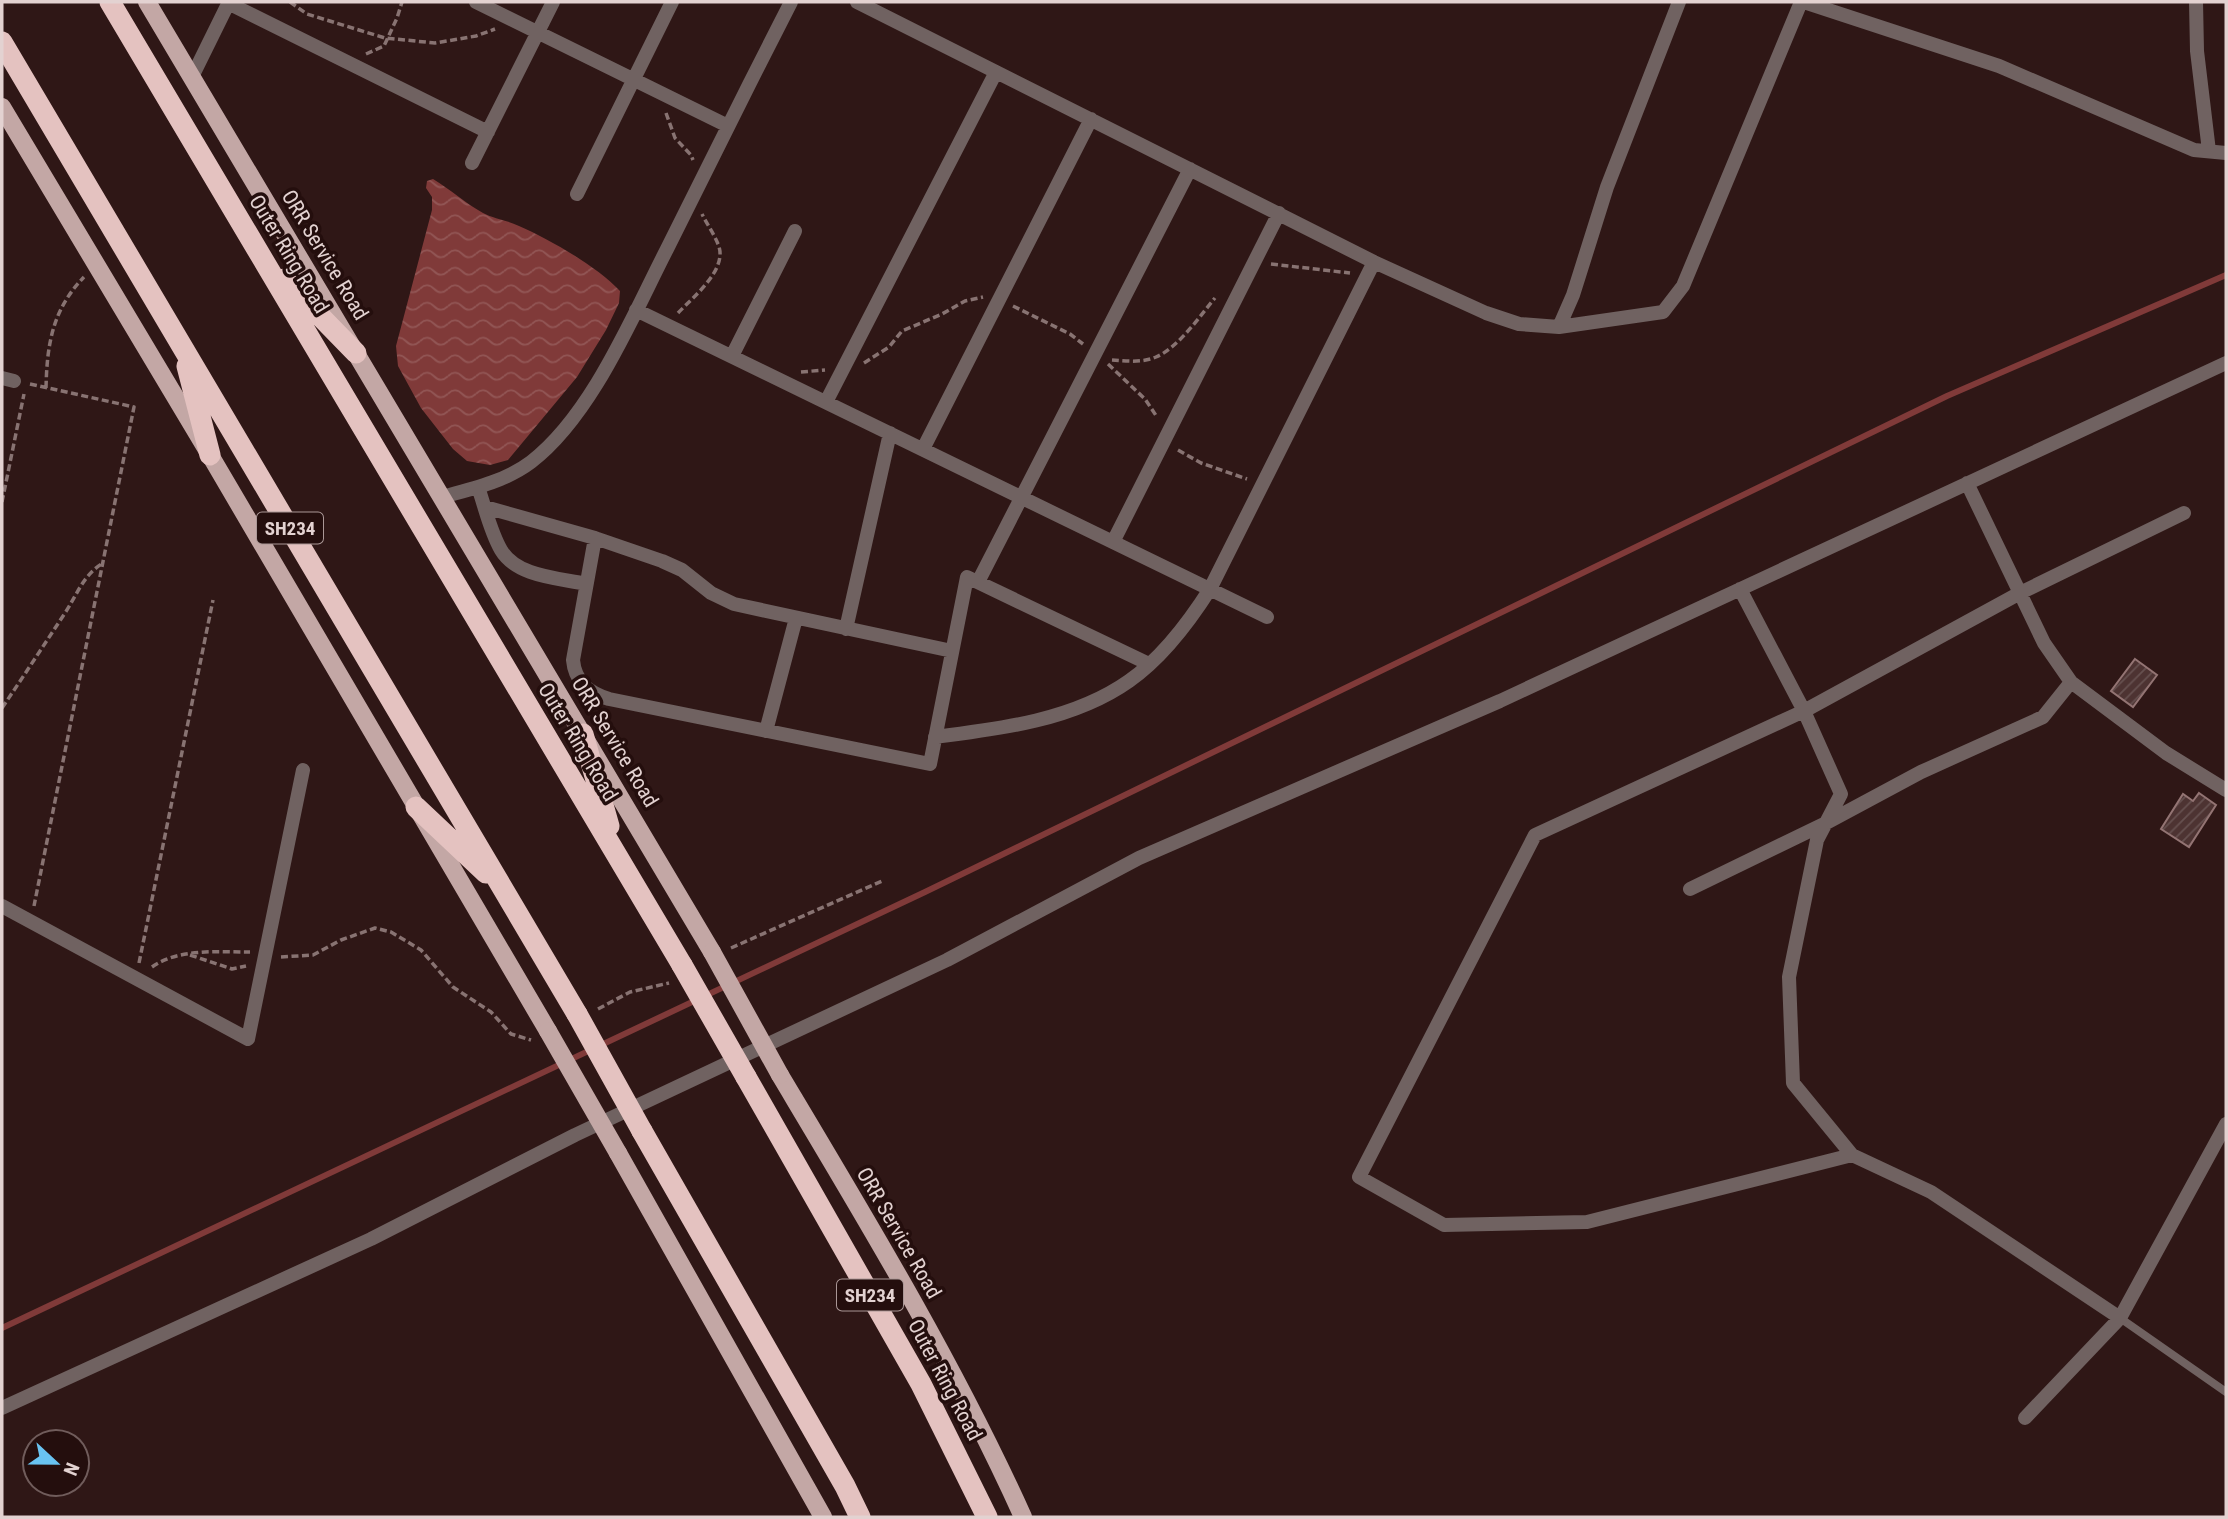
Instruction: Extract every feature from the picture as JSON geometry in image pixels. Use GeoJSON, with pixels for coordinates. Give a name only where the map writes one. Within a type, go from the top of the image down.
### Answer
{"type":"FeatureCollection","features":[{"type":"Feature","properties":{"kind":"highway","name":"Outer Ring Road"},"geometry":{"type":"LineString","coordinates":[[110,2],[682,965],[921,1384],[987,1517]]}},
{"type":"Feature","properties":{"kind":"highway","name":"SH234"},"geometry":{"type":"LineString","coordinates":[[2,43],[577,1014],[845,1486],[860,1517]]}},
{"type":"Feature","properties":{"kind":"highway"},"geometry":{"type":"LineString","coordinates":[[261,255],[356,353]]}},
{"type":"Feature","properties":{"kind":"highway"},"geometry":{"type":"LineString","coordinates":[[181,342],[210,455]]}},
{"type":"Feature","properties":{"kind":"highway"},"geometry":{"type":"LineString","coordinates":[[583,734],[616,852]]}},
{"type":"Feature","properties":{"kind":"highway"},"geometry":{"type":"LineString","coordinates":[[416,807],[503,888]]}},
{"type":"Feature","properties":{"kind":"main road","name":"ORR Service Road"},"geometry":{"type":"LineString","coordinates":[[147,2],[712,952],[918,1313],[997,1459],[1023,1517]]}},
{"type":"Feature","properties":{"kind":"main road"},"geometry":{"type":"LineString","coordinates":[[2,107],[548,1031],[823,1517]]}},
{"type":"Feature","properties":{"kind":"street"},"geometry":{"type":"LineString","coordinates":[[192,77],[229,2],[488,132]]}},
{"type":"Feature","properties":{"kind":"street"},"geometry":{"type":"LineString","coordinates":[[476,2],[728,126]]}},
{"type":"Feature","properties":{"kind":"street"},"geometry":{"type":"LineString","coordinates":[[472,163],[553,2]]}},
{"type":"Feature","properties":{"kind":"street"},"geometry":{"type":"LineString","coordinates":[[577,194],[672,2]]}},
{"type":"Feature","properties":{"kind":"street"},"geometry":{"type":"LineString","coordinates":[[442,497],[511,474],[530,463],[566,428],[598,381],[636,310],[791,2]]}},
{"type":"Feature","properties":{"kind":"street"},"geometry":{"type":"LineString","coordinates":[[857,2],[1374,262],[1486,313],[1519,324],[1559,327],[1663,312],[1683,286],[1803,2],[1999,66],[2194,150],[2226,153]]}},
{"type":"Feature","properties":{"kind":"street"},"geometry":{"type":"LineString","coordinates":[[1559,327],[1573,295],[1607,187],[1679,2]]}},
{"type":"Feature","properties":{"kind":"street"},"geometry":{"type":"LineString","coordinates":[[2196,2],[2197,51],[2209,151]]}},
{"type":"Feature","properties":{"kind":"street"},"geometry":{"type":"LineString","coordinates":[[826,402],[996,72]]}},
{"type":"Feature","properties":{"kind":"street"},"geometry":{"type":"LineString","coordinates":[[923,449],[1091,119]]}},
{"type":"Feature","properties":{"kind":"street"},"geometry":{"type":"LineString","coordinates":[[978,582],[1190,169]]}},
{"type":"Feature","properties":{"kind":"street"},"geometry":{"type":"LineString","coordinates":[[1113,542],[1279,213]]}},
{"type":"Feature","properties":{"kind":"street"},"geometry":{"type":"LineString","coordinates":[[732,356],[795,231]]}},
{"type":"Feature","properties":{"kind":"street"},"geometry":{"type":"LineString","coordinates":[[935,737],[1015,726],[1071,709],[1128,682],[1149,664],[1196,611],[1210,589],[1374,262]]}},
{"type":"Feature","properties":{"kind":"street"},"geometry":{"type":"LineString","coordinates":[[636,310],[1267,617]]}},
{"type":"Feature","properties":{"kind":"street"},"geometry":{"type":"LineString","coordinates":[[2,1408],[371,1238],[575,1135],[947,960],[1139,858],[1500,701],[2226,363]]}},
{"type":"Feature","properties":{"kind":"street"},"geometry":{"type":"LineString","coordinates":[[846,629],[890,433]]}},
{"type":"Feature","properties":{"kind":"street"},"geometry":{"type":"LineString","coordinates":[[1967,483],[2044,643],[2071,682],[2166,753],[2226,790]]}},
{"type":"Feature","properties":{"kind":"street"},"geometry":{"type":"LineString","coordinates":[[478,487],[499,548],[515,565],[528,572],[586,584]]}},
{"type":"Feature","properties":{"kind":"street"},"geometry":{"type":"LineString","coordinates":[[485,507],[596,538],[682,570],[711,593],[734,604],[952,651]]}},
{"type":"Feature","properties":{"kind":"street"},"geometry":{"type":"LineString","coordinates":[[1852,1155],[1587,1222],[1444,1225],[1359,1177],[1535,835],[1804,711],[2020,593],[2184,513]]}},
{"type":"Feature","properties":{"kind":"street"},"geometry":{"type":"LineString","coordinates":[[596,538],[572,660],[578,679],[588,690],[609,699],[930,764],[967,577],[1149,664]]}},
{"type":"Feature","properties":{"kind":"street"},"geometry":{"type":"LineString","coordinates":[[1740,589],[1804,711],[1841,794],[1817,840],[1789,977],[1793,1083],[1852,1155],[1931,1192],[2120,1318]]}},
{"type":"Feature","properties":{"kind":"street"},"geometry":{"type":"LineString","coordinates":[[766,731],[796,618]]}},
{"type":"Feature","properties":{"kind":"street"},"geometry":{"type":"LineString","coordinates":[[1690,889],[1826,823],[1921,772],[2043,717],[2071,682]]}},
{"type":"Feature","properties":{"kind":"street"},"geometry":{"type":"LineString","coordinates":[[2,906],[248,1039],[303,770]]}},
{"type":"Feature","properties":{"kind":"street"},"geometry":{"type":"LineString","coordinates":[[2025,1418],[2120,1318],[2226,1124]]}},
{"type":"Feature","properties":{"kind":"lane"},"geometry":{"type":"LineString","coordinates":[[2120,1318],[2226,1392]]}},
{"type":"Feature","properties":{"kind":"path"},"geometry":{"type":"LineString","coordinates":[[290,2],[307,14],[388,38],[435,43],[476,36],[515,21]]}},
{"type":"Feature","properties":{"kind":"path"},"geometry":{"type":"LineString","coordinates":[[349,63],[384,47],[402,2]]}},
{"type":"Feature","properties":{"kind":"path"},"geometry":{"type":"LineString","coordinates":[[660,92],[675,138],[691,155],[701,181],[698,208],[719,247],[719,258],[713,276],[667,325]]}},
{"type":"Feature","properties":{"kind":"path"},"geometry":{"type":"LineString","coordinates":[[46,388],[50,336],[59,312],[71,292],[97,265]]}},
{"type":"Feature","properties":{"kind":"path"},"geometry":{"type":"LineString","coordinates":[[794,372],[843,369],[867,363],[889,347],[902,331],[965,301],[986,297],[999,300],[1070,334],[1095,352],[1146,399],[1176,449],[1200,463],[1222,472],[1236,474],[1260,489]]}},
{"type":"Feature","properties":{"kind":"path"},"geometry":{"type":"LineString","coordinates":[[2,502],[26,384],[134,407],[31,922]]}},
{"type":"Feature","properties":{"kind":"path"},"geometry":{"type":"LineString","coordinates":[[2,708],[82,583],[94,568],[103,563]]}},
{"type":"Feature","properties":{"kind":"path"},"geometry":{"type":"LineString","coordinates":[[136,978],[213,600]]}},
{"type":"Feature","properties":{"kind":"path"},"geometry":{"type":"LineString","coordinates":[[188,954],[232,969],[289,958]]}},
{"type":"Feature","properties":{"kind":"water"},"geometry":{"type":"Polygon","coordinates":[[[433,179],[483,213],[514,224],[572,254],[620,291],[619,303],[606,330],[577,377],[508,460],[490,465],[467,461],[453,449],[421,408],[398,366],[396,346],[432,210],[432,197],[426,188],[427,181],[433,179]]]}},
{"type":"Feature","properties":{"kind":"building"},"geometry":{"type":"Polygon","coordinates":[[[2135,659],[2157,675],[2133,707],[2111,691],[2135,659]]]}},
{"type":"Feature","properties":{"kind":"building"},"geometry":{"type":"Polygon","coordinates":[[[2199,793],[2216,805],[2189,847],[2161,829],[2183,794],[2193,801],[2199,793]]]}},
{"type":"Feature","properties":{"kind":"waterway"},"geometry":{"type":"LineString","coordinates":[[2,1328],[925,892],[1947,396],[2226,275]]}}]}
